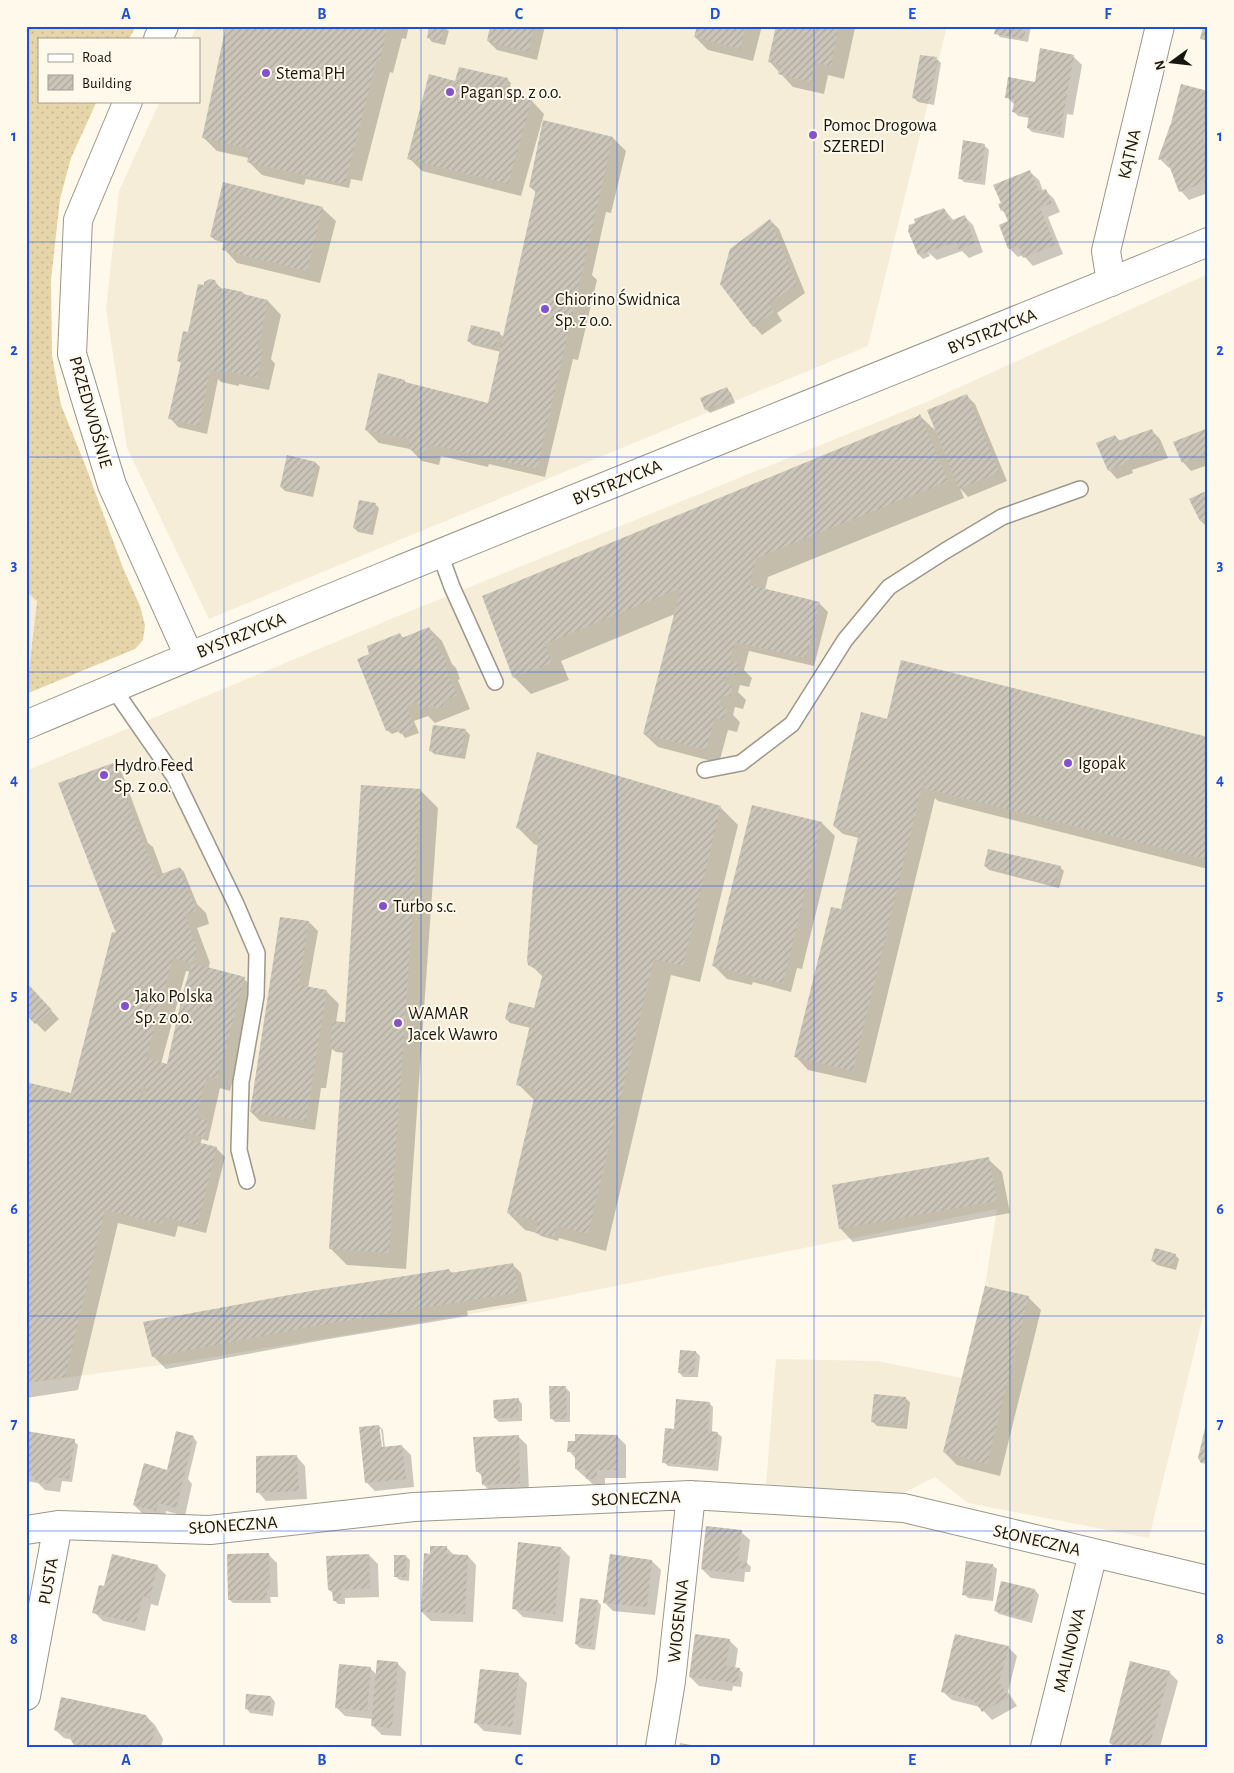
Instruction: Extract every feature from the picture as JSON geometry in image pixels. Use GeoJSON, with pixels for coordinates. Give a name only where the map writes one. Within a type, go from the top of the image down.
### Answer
{"type":"FeatureCollection","features":[{"type":"Feature","properties":{"kind":"street"},"geometry":{"type":"LineString","coordinates":[[158,38],[164,26]]}},
{"type":"Feature","properties":{"kind":"street","name":"KĄTNA"},"geometry":{"type":"LineString","coordinates":[[1111,282],[1106,251],[1160,26]]}},
{"type":"Feature","properties":{"kind":"street","name":"PRZEDWIOŚNIE"},"geometry":{"type":"LineString","coordinates":[[128,102],[78,220],[72,354],[112,485],[189,656]]}},
{"type":"Feature","properties":{"kind":"street","name":"BYSTRZYCKA"},"geometry":{"type":"LineString","coordinates":[[26,725],[189,656],[1208,242]]}},
{"type":"Feature","properties":{"kind":"street","name":"SŁONECZNA"},"geometry":{"type":"LineString","coordinates":[[26,1530],[58,1525],[210,1530],[414,1507],[692,1495],[904,1508],[1208,1580]]}},
{"type":"Feature","properties":{"kind":"street","name":"WIOSENNA"},"geometry":{"type":"LineString","coordinates":[[660,1747],[671,1681],[692,1495]]}},
{"type":"Feature","properties":{"kind":"street","name":"PUSTA"},"geometry":{"type":"LineString","coordinates":[[26,1696],[58,1525]]}},
{"type":"Feature","properties":{"kind":"street","name":"MALINOWA"},"geometry":{"type":"LineString","coordinates":[[1045,1747],[1093,1553]]}},
{"type":"Feature","properties":{"kind":"lane"},"geometry":{"type":"LineString","coordinates":[[705,770],[741,763],[792,724],[845,640],[890,587],[1002,517],[1080,489]]}},
{"type":"Feature","properties":{"kind":"lane"},"geometry":{"type":"LineString","coordinates":[[440,554],[452,587],[495,682]]}},
{"type":"Feature","properties":{"kind":"lane"},"geometry":{"type":"LineString","coordinates":[[112,688],[174,776],[236,904],[257,954],[256,996],[241,1082],[239,1150],[247,1180]]}},
{"type":"Feature","properties":{"kind":"shaded area"},"geometry":{"type":"Polygon","coordinates":[[[26,26],[136,26],[130,38],[38,38],[38,102],[97,102],[71,158],[60,199],[51,280],[52,355],[61,405],[123,568],[140,606],[145,625],[143,640],[135,649],[26,694],[26,672],[29,670],[37,601],[26,591],[26,26]]]}},
{"type":"Feature","properties":{"kind":"shaded area"},"geometry":{"type":"Polygon","coordinates":[[[197,26],[947,26],[868,346],[209,619],[127,448],[106,308],[119,191],[160,102],[200,102],[200,38],[191,38],[197,26]]]}},
{"type":"Feature","properties":{"kind":"shaded area"},"geometry":{"type":"Polygon","coordinates":[[[1208,274],[1208,1296],[1149,1538],[968,1503],[935,1477],[899,1495],[766,1484],[776,1359],[877,1361],[962,1378],[985,1286],[997,1209],[511,1307],[183,1362],[26,1383],[26,771],[403,614],[929,401],[1208,274]]]}},
{"type":"Feature","properties":{"kind":"shaded area"},"geometry":{"type":"Polygon","coordinates":[[[26,591],[37,600],[29,670],[26,672],[26,591]]]}},
{"type":"Feature","properties":{"kind":"building"},"geometry":{"type":"Polygon","coordinates":[[[226,26],[388,26],[380,60],[377,59],[345,184],[247,162],[250,149],[202,138],[226,26]]]}},
{"type":"Feature","properties":{"kind":"building"},"geometry":{"type":"Polygon","coordinates":[[[429,26],[445,26],[441,41],[427,38],[429,26]]]}},
{"type":"Feature","properties":{"kind":"building"},"geometry":{"type":"Polygon","coordinates":[[[490,26],[535,26],[528,52],[487,41],[490,26]]]}},
{"type":"Feature","properties":{"kind":"building"},"geometry":{"type":"Polygon","coordinates":[[[697,26],[746,26],[740,49],[694,37],[697,26]]]}},
{"type":"Feature","properties":{"kind":"building"},"geometry":{"type":"Polygon","coordinates":[[[776,26],[839,26],[831,66],[815,63],[811,82],[778,74],[780,64],[768,62],[776,26]]]}},
{"type":"Feature","properties":{"kind":"building"},"geometry":{"type":"Polygon","coordinates":[[[996,26],[1026,26],[1024,39],[994,34],[996,26]]]}},
{"type":"Feature","properties":{"kind":"building"},"geometry":{"type":"Polygon","coordinates":[[[1203,26],[1208,26],[1208,41],[1200,39],[1203,26]]]}},
{"type":"Feature","properties":{"kind":"building"},"geometry":{"type":"Polygon","coordinates":[[[1040,48],[1074,55],[1060,134],[1027,128],[1029,115],[1012,112],[1015,99],[1005,98],[1008,77],[1035,82],[1040,48]]]}},
{"type":"Feature","properties":{"kind":"building"},"geometry":{"type":"Polygon","coordinates":[[[920,55],[937,57],[930,101],[912,98],[920,55]]]}},
{"type":"Feature","properties":{"kind":"building"},"geometry":{"type":"Polygon","coordinates":[[[459,67],[508,78],[504,93],[532,99],[508,184],[407,159],[429,74],[455,81],[459,67]]]}},
{"type":"Feature","properties":{"kind":"building"},"geometry":{"type":"Polygon","coordinates":[[[1181,84],[1208,91],[1208,116],[1203,141],[1208,152],[1208,181],[1179,192],[1166,157],[1158,159],[1171,123],[1181,84]]]}},
{"type":"Feature","properties":{"kind":"building"},"geometry":{"type":"Polygon","coordinates":[[[543,120],[613,137],[537,469],[428,444],[426,453],[408,449],[410,439],[365,430],[378,373],[405,380],[405,382],[488,403],[536,189],[529,187],[543,120]]]}},
{"type":"Feature","properties":{"kind":"building"},"geometry":{"type":"Polygon","coordinates":[[[963,140],[985,144],[981,181],[958,179],[963,140]]]}},
{"type":"Feature","properties":{"kind":"building"},"geometry":{"type":"Polygon","coordinates":[[[1030,170],[1039,191],[1046,189],[1052,203],[1040,208],[1055,245],[1023,258],[1018,246],[1008,249],[999,225],[1008,221],[998,204],[1001,203],[993,185],[1030,170]]]}},
{"type":"Feature","properties":{"kind":"building"},"geometry":{"type":"Polygon","coordinates":[[[223,182],[323,207],[307,271],[222,250],[224,240],[210,237],[223,182]]]}},
{"type":"Feature","properties":{"kind":"building"},"geometry":{"type":"Polygon","coordinates":[[[944,208],[950,221],[965,215],[975,243],[959,250],[956,242],[918,255],[908,231],[909,225],[915,223],[914,219],[944,208]]]}},
{"type":"Feature","properties":{"kind":"building"},"geometry":{"type":"Polygon","coordinates":[[[770,219],[797,284],[769,304],[774,312],[753,327],[720,284],[730,249],[770,219]]]}},
{"type":"Feature","properties":{"kind":"building"},"geometry":{"type":"Polygon","coordinates":[[[210,279],[215,280],[218,288],[243,292],[243,294],[268,300],[258,348],[263,349],[257,378],[226,371],[225,373],[210,370],[199,426],[168,419],[181,362],[177,361],[183,331],[188,332],[198,284],[204,285],[204,282],[210,279]]]}},
{"type":"Feature","properties":{"kind":"building"},"geometry":{"type":"Polygon","coordinates":[[[471,325],[500,332],[496,348],[467,341],[471,325]]]}},
{"type":"Feature","properties":{"kind":"building"},"geometry":{"type":"Polygon","coordinates":[[[727,387],[732,399],[705,410],[700,398],[727,387]]]}},
{"type":"Feature","properties":{"kind":"building"},"geometry":{"type":"Polygon","coordinates":[[[967,394],[999,472],[959,489],[927,410],[967,394]]]}},
{"type":"Feature","properties":{"kind":"building"},"geometry":{"type":"Polygon","coordinates":[[[920,414],[948,481],[757,558],[749,585],[820,602],[806,658],[735,642],[730,661],[739,663],[736,675],[727,673],[724,683],[733,686],[730,697],[722,695],[719,706],[727,708],[724,720],[715,718],[706,750],[643,734],[681,588],[545,644],[552,663],[513,678],[482,596],[920,414]]]}},
{"type":"Feature","properties":{"kind":"building"},"geometry":{"type":"Polygon","coordinates":[[[1208,428],[1208,453],[1182,463],[1173,442],[1208,428]]]}},
{"type":"Feature","properties":{"kind":"building"},"geometry":{"type":"Polygon","coordinates":[[[1152,429],[1160,449],[1124,462],[1125,464],[1108,471],[1096,443],[1115,435],[1118,441],[1152,429]]]}},
{"type":"Feature","properties":{"kind":"building"},"geometry":{"type":"Polygon","coordinates":[[[287,455],[316,462],[309,494],[280,487],[287,455]]]}},
{"type":"Feature","properties":{"kind":"building"},"geometry":{"type":"Polygon","coordinates":[[[1208,490],[1208,518],[1200,521],[1189,499],[1208,490]]]}},
{"type":"Feature","properties":{"kind":"building"},"geometry":{"type":"Polygon","coordinates":[[[359,500],[376,503],[369,531],[353,528],[359,500]]]}},
{"type":"Feature","properties":{"kind":"building"},"geometry":{"type":"Polygon","coordinates":[[[429,627],[441,655],[443,654],[448,665],[445,667],[457,695],[443,701],[445,706],[436,709],[434,705],[421,710],[417,702],[407,706],[415,728],[400,734],[397,727],[386,731],[357,659],[369,654],[367,646],[400,633],[402,638],[429,627]]]}},
{"type":"Feature","properties":{"kind":"building"},"geometry":{"type":"Polygon","coordinates":[[[901,660],[1208,737],[1208,860],[923,788],[934,738],[853,1071],[794,1057],[831,907],[841,909],[859,833],[833,826],[861,712],[887,719],[901,660]]]}},
{"type":"Feature","properties":{"kind":"building"},"geometry":{"type":"Polygon","coordinates":[[[433,725],[466,729],[461,756],[429,751],[433,725]]]}},
{"type":"Feature","properties":{"kind":"building"},"geometry":{"type":"Polygon","coordinates":[[[537,752],[721,806],[683,966],[654,959],[588,1234],[557,1226],[554,1237],[535,1233],[538,1221],[507,1213],[536,1090],[516,1085],[530,1025],[505,1019],[509,1002],[534,1008],[543,973],[528,965],[527,960],[539,834],[516,828],[537,752]]]}},
{"type":"Feature","properties":{"kind":"building"},"geometry":{"type":"Polygon","coordinates":[[[113,763],[156,876],[180,867],[197,911],[185,915],[197,949],[192,963],[245,977],[217,1079],[207,1076],[196,1118],[208,1121],[204,1137],[187,1133],[185,1139],[217,1147],[197,1225],[164,1217],[162,1224],[105,1210],[65,1377],[26,1383],[26,1082],[71,1093],[112,932],[116,933],[58,783],[113,763]],[[173,958],[146,1058],[167,1064],[183,992],[192,963],[173,958]],[[142,1086],[140,1093],[145,1095],[147,1088],[142,1086]]]}},
{"type":"Feature","properties":{"kind":"building","name":"Turbo s.c."},"geometry":{"type":"Polygon","coordinates":[[[361,785],[421,789],[389,1253],[329,1249],[343,1050],[330,1048],[332,1021],[345,1022],[361,785]]]}},
{"type":"Feature","properties":{"kind":"building"},"geometry":{"type":"Polygon","coordinates":[[[752,805],[822,822],[783,984],[712,966],[752,805]]]}},
{"type":"Feature","properties":{"kind":"building"},"geometry":{"type":"Polygon","coordinates":[[[988,849],[1061,866],[1055,885],[984,866],[988,849]]]}},
{"type":"Feature","properties":{"kind":"building"},"geometry":{"type":"Polygon","coordinates":[[[280,917],[309,921],[299,985],[327,990],[306,1121],[250,1112],[280,917]]]}},
{"type":"Feature","properties":{"kind":"building"},"geometry":{"type":"Polygon","coordinates":[[[26,982],[52,1010],[35,1024],[26,1015],[26,982]]]}},
{"type":"Feature","properties":{"kind":"building"},"geometry":{"type":"Polygon","coordinates":[[[989,1157],[997,1201],[839,1229],[832,1185],[989,1157]]]}},
{"type":"Feature","properties":{"kind":"building"},"geometry":{"type":"Polygon","coordinates":[[[1155,1248],[1176,1254],[1172,1267],[1151,1261],[1155,1248]]]}},
{"type":"Feature","properties":{"kind":"building"},"geometry":{"type":"Polygon","coordinates":[[[513,1263],[519,1292],[315,1326],[152,1357],[143,1322],[311,1291],[449,1269],[450,1273],[513,1263]]]}},
{"type":"Feature","properties":{"kind":"building"},"geometry":{"type":"Polygon","coordinates":[[[985,1286],[1029,1296],[987,1464],[943,1452],[985,1286]]]}},
{"type":"Feature","properties":{"kind":"building"},"geometry":{"type":"Polygon","coordinates":[[[680,1350],[696,1351],[694,1374],[678,1373],[680,1350]]]}},
{"type":"Feature","properties":{"kind":"building"},"geometry":{"type":"Polygon","coordinates":[[[549,1386],[566,1386],[567,1419],[550,1419],[549,1386]]]}},
{"type":"Feature","properties":{"kind":"building"},"geometry":{"type":"Polygon","coordinates":[[[874,1394],[906,1397],[903,1425],[871,1422],[874,1394]]]}},
{"type":"Feature","properties":{"kind":"building"},"geometry":{"type":"Polygon","coordinates":[[[519,1398],[518,1417],[494,1418],[493,1400],[519,1398]]]}},
{"type":"Feature","properties":{"kind":"building"},"geometry":{"type":"Polygon","coordinates":[[[676,1399],[710,1402],[708,1431],[718,1432],[715,1467],[662,1463],[665,1428],[674,1429],[676,1399]]]}},
{"type":"Feature","properties":{"kind":"building"},"geometry":{"type":"Polygon","coordinates":[[[1207,1419],[1208,1464],[1201,1463],[1198,1458],[1207,1419]]]}},
{"type":"Feature","properties":{"kind":"building"},"geometry":{"type":"Polygon","coordinates":[[[379,1425],[382,1447],[402,1445],[406,1479],[365,1483],[359,1427],[379,1425]]]}},
{"type":"Feature","properties":{"kind":"building"},"geometry":{"type":"Polygon","coordinates":[[[26,1431],[75,1439],[69,1479],[53,1477],[52,1484],[35,1482],[35,1476],[26,1475],[26,1431]]]}},
{"type":"Feature","properties":{"kind":"building"},"geometry":{"type":"Polygon","coordinates":[[[176,1431],[194,1436],[176,1508],[158,1503],[156,1511],[133,1505],[144,1463],[167,1470],[176,1431]]]}},
{"type":"Feature","properties":{"kind":"building"},"geometry":{"type":"Polygon","coordinates":[[[575,1434],[618,1435],[617,1470],[597,1470],[597,1479],[586,1479],[586,1470],[575,1469],[575,1452],[567,1452],[568,1441],[575,1441],[575,1434]]]}},
{"type":"Feature","properties":{"kind":"building"},"geometry":{"type":"Polygon","coordinates":[[[519,1435],[520,1483],[482,1485],[481,1471],[476,1472],[473,1437],[519,1435]]]}},
{"type":"Feature","properties":{"kind":"building"},"geometry":{"type":"Polygon","coordinates":[[[297,1455],[299,1491],[256,1493],[256,1456],[297,1455]]]}},
{"type":"Feature","properties":{"kind":"building"},"geometry":{"type":"Polygon","coordinates":[[[706,1526],[742,1530],[738,1561],[747,1562],[746,1569],[736,1568],[736,1574],[701,1569],[706,1526]]]}},
{"type":"Feature","properties":{"kind":"building"},"geometry":{"type":"Polygon","coordinates":[[[518,1542],[561,1547],[555,1614],[512,1609],[518,1542]]]}},
{"type":"Feature","properties":{"kind":"building"},"geometry":{"type":"Polygon","coordinates":[[[430,1546],[447,1546],[447,1554],[468,1555],[465,1614],[421,1612],[424,1553],[430,1554],[430,1546]]]}},
{"type":"Feature","properties":{"kind":"building"},"geometry":{"type":"Polygon","coordinates":[[[269,1553],[270,1588],[267,1589],[267,1600],[228,1600],[227,1554],[269,1553]]]}},
{"type":"Feature","properties":{"kind":"building"},"geometry":{"type":"Polygon","coordinates":[[[112,1554],[158,1565],[150,1598],[143,1596],[136,1623],[92,1613],[99,1585],[104,1586],[112,1554]]]}},
{"type":"Feature","properties":{"kind":"building"},"geometry":{"type":"Polygon","coordinates":[[[369,1554],[370,1588],[341,1590],[342,1600],[333,1601],[332,1590],[328,1590],[326,1556],[369,1554]]]}},
{"type":"Feature","properties":{"kind":"building"},"geometry":{"type":"Polygon","coordinates":[[[610,1554],[652,1560],[647,1607],[603,1603],[610,1554]]]}},
{"type":"Feature","properties":{"kind":"building"},"geometry":{"type":"Polygon","coordinates":[[[394,1555],[406,1555],[406,1577],[394,1577],[394,1555]]]}},
{"type":"Feature","properties":{"kind":"building"},"geometry":{"type":"Polygon","coordinates":[[[966,1561],[993,1564],[989,1598],[962,1595],[966,1561]]]}},
{"type":"Feature","properties":{"kind":"building"},"geometry":{"type":"Polygon","coordinates":[[[1001,1581],[1035,1589],[1028,1619],[994,1611],[1001,1581]]]}},
{"type":"Feature","properties":{"kind":"building"},"geometry":{"type":"Polygon","coordinates":[[[580,1598],[598,1600],[591,1646],[575,1644],[580,1598]]]}},
{"type":"Feature","properties":{"kind":"building"},"geometry":{"type":"Polygon","coordinates":[[[695,1634],[730,1639],[726,1666],[740,1668],[737,1683],[689,1677],[695,1634]]]}},
{"type":"Feature","properties":{"kind":"building"},"geometry":{"type":"Polygon","coordinates":[[[955,1634],[1009,1646],[999,1682],[1009,1697],[982,1712],[974,1700],[941,1692],[955,1634]]]}},
{"type":"Feature","properties":{"kind":"building"},"geometry":{"type":"Polygon","coordinates":[[[377,1660],[398,1662],[392,1728],[371,1726],[377,1660]]]}},
{"type":"Feature","properties":{"kind":"building"},"geometry":{"type":"Polygon","coordinates":[[[1130,1661],[1170,1671],[1149,1747],[1122,1747],[1109,1743],[1130,1661]]]}},
{"type":"Feature","properties":{"kind":"building"},"geometry":{"type":"Polygon","coordinates":[[[339,1664],[371,1667],[367,1711],[335,1708],[339,1664]]]}},
{"type":"Feature","properties":{"kind":"building"},"geometry":{"type":"Polygon","coordinates":[[[480,1669],[519,1673],[512,1727],[474,1723],[480,1669]]]}},
{"type":"Feature","properties":{"kind":"building"},"geometry":{"type":"Polygon","coordinates":[[[246,1694],[271,1696],[270,1712],[245,1709],[246,1694]]]}},
{"type":"Feature","properties":{"kind":"building"},"geometry":{"type":"Polygon","coordinates":[[[61,1697],[146,1715],[155,1730],[150,1747],[75,1747],[71,1740],[71,1734],[54,1730],[61,1697]]]}},
{"type":"Feature","properties":{"kind":"building"},"geometry":{"type":"Polygon","coordinates":[[[680,1743],[697,1746],[697,1747],[679,1747],[680,1743]]]}},
{"type":"Feature","properties":{"kind":"place","name":"Stema PH"},"geometry":{"type":"Point","coordinates":[266,73]}},
{"type":"Feature","properties":{"kind":"place","name":"Pagan sp. z o.o."},"geometry":{"type":"Point","coordinates":[450,92]}},
{"type":"Feature","properties":{"kind":"place","name":"Pomoc Drogowa SZEREDI"},"geometry":{"type":"Point","coordinates":[813,135]}},
{"type":"Feature","properties":{"kind":"place","name":"Chiorino Świdnica Sp. z o.o."},"geometry":{"type":"Point","coordinates":[545,309]}},
{"type":"Feature","properties":{"kind":"place","name":"Igopak"},"geometry":{"type":"Point","coordinates":[1068,763]}},
{"type":"Feature","properties":{"kind":"place","name":"Hydro Feed Sp. z o.o."},"geometry":{"type":"Point","coordinates":[104,775]}},
{"type":"Feature","properties":{"kind":"place","name":"Turbo s.c."},"geometry":{"type":"Point","coordinates":[383,906]}},
{"type":"Feature","properties":{"kind":"place","name":"Jako Polska Sp. z o.o."},"geometry":{"type":"Point","coordinates":[125,1006]}},
{"type":"Feature","properties":{"kind":"place","name":"WAMAR Jacek Wawro"},"geometry":{"type":"Point","coordinates":[398,1023]}}]}
